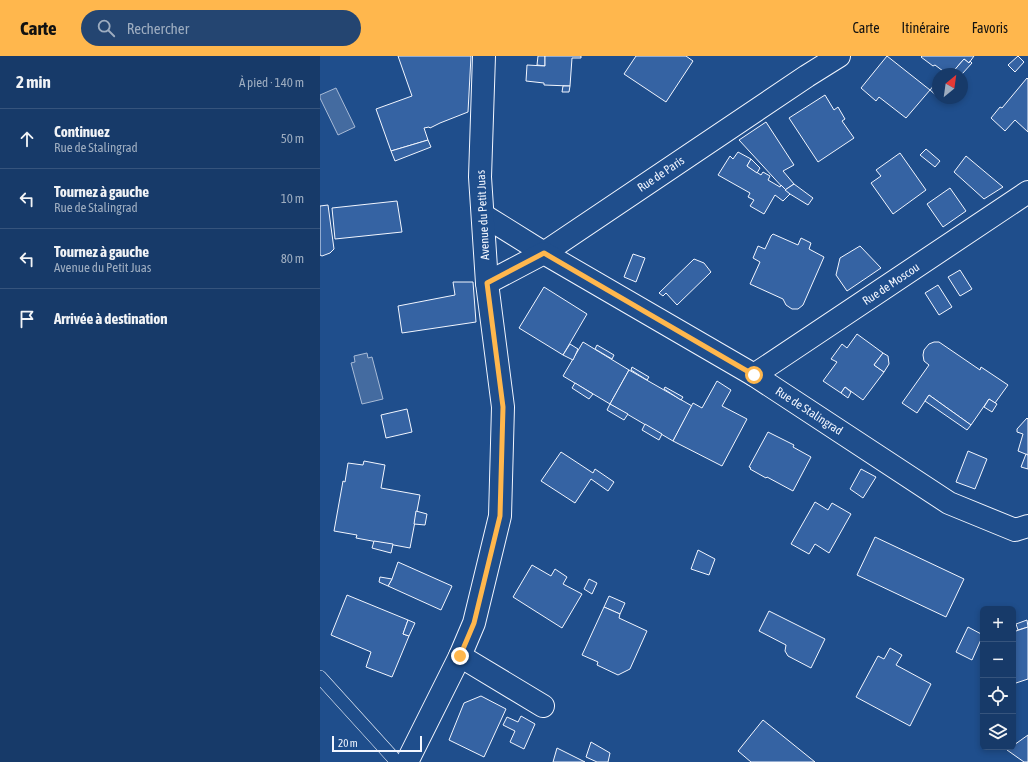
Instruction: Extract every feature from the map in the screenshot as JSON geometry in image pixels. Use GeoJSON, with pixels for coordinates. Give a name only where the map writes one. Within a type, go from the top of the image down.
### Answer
{"type":"FeatureCollection","features":[{"type":"Feature","properties":{"kind":"street","name":"Avenue du Petit Juas"},"geometry":{"type":"LineString","coordinates":[[407,762],[460,656],[474,623],[500,516],[503,407],[487,283],[480,177],[484,56]]}},
{"type":"Feature","properties":{"kind":"street","name":"Rue de Paris"},"geometry":{"type":"LineString","coordinates":[[544,253],[839,56]]}},
{"type":"Feature","properties":{"kind":"street","name":"Rue de Moscou"},"geometry":{"type":"LineString","coordinates":[[754,375],[1028,192]]}},
{"type":"Feature","properties":{"kind":"street"},"geometry":{"type":"LineString","coordinates":[[483,215],[544,253]]}},
{"type":"Feature","properties":{"kind":"street"},"geometry":{"type":"LineString","coordinates":[[487,283],[544,253]]}},
{"type":"Feature","properties":{"kind":"street","name":"Rue de Stalingrad"},"geometry":{"type":"LineString","coordinates":[[544,253],[754,375],[948,503],[1015,530],[1028,526]]}},
{"type":"Feature","properties":{"kind":"street"},"geometry":{"type":"LineString","coordinates":[[460,656],[543,706]]}},
{"type":"Feature","properties":{"kind":"lane"},"geometry":{"type":"LineString","coordinates":[[320,677],[397,762]]}},
{"type":"Feature","properties":{"kind":"water"},"geometry":{"type":"Polygon","coordinates":[[[336,88],[355,127],[338,135],[320,98],[320,95],[336,88]]]}},
{"type":"Feature","properties":{"kind":"water"},"geometry":{"type":"Polygon","coordinates":[[[367,353],[368,358],[372,357],[383,399],[362,404],[351,363],[355,362],[354,356],[367,353]]]}},
{"type":"Feature","properties":{"kind":"building"},"geometry":{"type":"Polygon","coordinates":[[[398,56],[471,56],[468,112],[430,128],[424,128],[428,140],[391,151],[376,109],[412,96],[398,56]]]}},
{"type":"Feature","properties":{"kind":"building"},"geometry":{"type":"Polygon","coordinates":[[[538,56],[545,56],[545,66],[537,65],[538,56]]]}},
{"type":"Feature","properties":{"kind":"building"},"geometry":{"type":"Polygon","coordinates":[[[545,56],[581,56],[581,58],[572,58],[570,86],[544,85],[544,83],[526,81],[527,65],[545,66],[545,56]]]}},
{"type":"Feature","properties":{"kind":"building"},"geometry":{"type":"Polygon","coordinates":[[[636,56],[686,56],[693,61],[666,102],[624,74],[636,56]]]}},
{"type":"Feature","properties":{"kind":"building"},"geometry":{"type":"Polygon","coordinates":[[[887,56],[930,90],[906,118],[879,97],[876,101],[861,88],[887,56]]]}},
{"type":"Feature","properties":{"kind":"building"},"geometry":{"type":"Polygon","coordinates":[[[974,56],[969,63],[964,59],[956,68],[939,68],[935,65],[933,66],[921,57],[974,56]]]}},
{"type":"Feature","properties":{"kind":"building"},"geometry":{"type":"Polygon","coordinates":[[[1018,56],[1024,62],[1015,72],[1008,65],[1018,56]]]}},
{"type":"Feature","properties":{"kind":"building"},"geometry":{"type":"Polygon","coordinates":[[[964,59],[969,63],[970,61],[972,63],[967,68],[956,68],[964,59]]]}},
{"type":"Feature","properties":{"kind":"building"},"geometry":{"type":"Polygon","coordinates":[[[1027,78],[1028,132],[1015,120],[1005,131],[991,118],[1000,107],[1002,108],[1027,78]]]}},
{"type":"Feature","properties":{"kind":"building"},"geometry":{"type":"Polygon","coordinates":[[[563,86],[570,86],[569,92],[562,92],[563,86]]]}},
{"type":"Feature","properties":{"kind":"building"},"geometry":{"type":"Polygon","coordinates":[[[825,95],[834,110],[838,107],[845,119],[842,121],[854,138],[818,162],[789,118],[825,95]]]}},
{"type":"Feature","properties":{"kind":"building"},"geometry":{"type":"Polygon","coordinates":[[[766,122],[794,165],[783,171],[794,184],[785,190],[739,140],[766,122]]]}},
{"type":"Feature","properties":{"kind":"building"},"geometry":{"type":"Polygon","coordinates":[[[428,140],[431,147],[395,161],[391,151],[428,140]]]}},
{"type":"Feature","properties":{"kind":"building"},"geometry":{"type":"Polygon","coordinates":[[[926,149],[940,161],[935,167],[920,155],[926,149]]]}},
{"type":"Feature","properties":{"kind":"building"},"geometry":{"type":"Polygon","coordinates":[[[738,152],[751,159],[747,166],[761,175],[763,172],[770,176],[768,180],[780,187],[781,185],[790,194],[783,201],[775,195],[764,214],[750,206],[754,200],[748,197],[750,193],[718,175],[730,156],[733,159],[738,152]]]}},
{"type":"Feature","properties":{"kind":"building"},"geometry":{"type":"Polygon","coordinates":[[[900,153],[926,190],[893,214],[871,183],[881,176],[876,170],[900,153]]]}},
{"type":"Feature","properties":{"kind":"building"},"geometry":{"type":"Polygon","coordinates":[[[966,156],[1003,187],[984,199],[954,172],[966,156]]]}},
{"type":"Feature","properties":{"kind":"building"},"geometry":{"type":"Polygon","coordinates":[[[751,159],[760,168],[757,173],[747,166],[751,159]]]}},
{"type":"Feature","properties":{"kind":"building"},"geometry":{"type":"Polygon","coordinates":[[[794,184],[813,198],[808,205],[785,190],[794,184]]]}},
{"type":"Feature","properties":{"kind":"building"},"geometry":{"type":"Polygon","coordinates":[[[950,188],[966,211],[943,227],[927,204],[950,188]]]}},
{"type":"Feature","properties":{"kind":"building"},"geometry":{"type":"Polygon","coordinates":[[[397,201],[402,232],[335,239],[332,208],[397,201]]]}},
{"type":"Feature","properties":{"kind":"building"},"geometry":{"type":"Polygon","coordinates":[[[328,205],[334,249],[330,253],[322,256],[320,255],[320,206],[328,205]]]}},
{"type":"Feature","properties":{"kind":"building"},"geometry":{"type":"Polygon","coordinates":[[[773,234],[798,245],[801,238],[811,243],[809,249],[824,257],[803,305],[798,309],[792,309],[786,305],[783,299],[750,284],[760,262],[753,258],[758,246],[765,249],[773,234]]]}},
{"type":"Feature","properties":{"kind":"building"},"geometry":{"type":"Polygon","coordinates":[[[860,246],[881,268],[847,291],[836,275],[840,258],[860,246]]]}},
{"type":"Feature","properties":{"kind":"building"},"geometry":{"type":"Polygon","coordinates":[[[633,254],[645,258],[636,282],[624,277],[633,254]]]}},
{"type":"Feature","properties":{"kind":"building"},"geometry":{"type":"Polygon","coordinates":[[[694,259],[704,263],[711,272],[677,305],[666,293],[663,296],[659,293],[694,259]]]}},
{"type":"Feature","properties":{"kind":"building"},"geometry":{"type":"Polygon","coordinates":[[[960,270],[972,289],[960,296],[948,277],[960,270]]]}},
{"type":"Feature","properties":{"kind":"building"},"geometry":{"type":"Polygon","coordinates":[[[453,282],[473,282],[476,322],[402,333],[398,306],[455,295],[453,282]]]}},
{"type":"Feature","properties":{"kind":"building"},"geometry":{"type":"Polygon","coordinates":[[[938,285],[952,307],[939,315],[925,293],[938,285]]]}},
{"type":"Feature","properties":{"kind":"building"},"geometry":{"type":"Polygon","coordinates":[[[544,287],[587,314],[563,355],[519,328],[544,287]]]}},
{"type":"Feature","properties":{"kind":"building"},"geometry":{"type":"Polygon","coordinates":[[[857,334],[883,353],[874,365],[884,372],[863,400],[845,387],[841,393],[823,381],[837,362],[831,359],[842,344],[847,348],[857,334]]]}},
{"type":"Feature","properties":{"kind":"building"},"geometry":{"type":"Polygon","coordinates":[[[583,342],[629,370],[610,404],[563,376],[583,342]]]}},
{"type":"Feature","properties":{"kind":"building"},"geometry":{"type":"Polygon","coordinates":[[[939,342],[980,370],[981,367],[1008,385],[995,403],[989,399],[971,425],[929,395],[917,413],[902,403],[929,365],[924,361],[924,350],[929,344],[939,342]]]}},
{"type":"Feature","properties":{"kind":"building"},"geometry":{"type":"Polygon","coordinates":[[[570,344],[578,349],[573,360],[563,355],[570,344]]]}},
{"type":"Feature","properties":{"kind":"building"},"geometry":{"type":"Polygon","coordinates":[[[597,345],[614,355],[612,359],[595,349],[597,345]]]}},
{"type":"Feature","properties":{"kind":"building"},"geometry":{"type":"Polygon","coordinates":[[[883,353],[888,356],[889,364],[884,372],[874,365],[883,353]]]}},
{"type":"Feature","properties":{"kind":"building"},"geometry":{"type":"Polygon","coordinates":[[[632,367],[649,377],[647,380],[631,370],[632,367]]]}},
{"type":"Feature","properties":{"kind":"building"},"geometry":{"type":"Polygon","coordinates":[[[629,370],[692,406],[673,441],[610,404],[629,370]]]}},
{"type":"Feature","properties":{"kind":"building"},"geometry":{"type":"Polygon","coordinates":[[[717,381],[731,390],[722,406],[747,419],[722,466],[673,441],[693,403],[702,408],[717,381]]]}},
{"type":"Feature","properties":{"kind":"building"},"geometry":{"type":"Polygon","coordinates":[[[575,383],[593,394],[589,399],[572,388],[575,383]]]}},
{"type":"Feature","properties":{"kind":"building"},"geometry":{"type":"Polygon","coordinates":[[[665,387],[683,397],[681,400],[664,389],[665,387]]]}},
{"type":"Feature","properties":{"kind":"building"},"geometry":{"type":"Polygon","coordinates":[[[845,387],[851,392],[848,398],[841,393],[845,387]]]}},
{"type":"Feature","properties":{"kind":"building"},"geometry":{"type":"Polygon","coordinates":[[[929,395],[971,425],[967,430],[925,401],[929,395]]]}},
{"type":"Feature","properties":{"kind":"building"},"geometry":{"type":"Polygon","coordinates":[[[989,399],[997,404],[992,412],[984,407],[989,399]]]}},
{"type":"Feature","properties":{"kind":"building"},"geometry":{"type":"Polygon","coordinates":[[[610,404],[628,414],[624,420],[607,410],[610,404]]]}},
{"type":"Feature","properties":{"kind":"building"},"geometry":{"type":"Polygon","coordinates":[[[407,409],[412,432],[386,438],[381,415],[407,409]]]}},
{"type":"Feature","properties":{"kind":"building"},"geometry":{"type":"Polygon","coordinates":[[[1027,418],[1028,455],[1018,451],[1023,434],[1017,432],[1017,429],[1027,418]]]}},
{"type":"Feature","properties":{"kind":"building"},"geometry":{"type":"Polygon","coordinates":[[[645,424],[662,434],[659,440],[642,430],[645,424]]]}},
{"type":"Feature","properties":{"kind":"building"},"geometry":{"type":"Polygon","coordinates":[[[768,432],[794,445],[793,447],[811,457],[793,491],[767,477],[766,478],[749,467],[768,432]]]}},
{"type":"Feature","properties":{"kind":"building"},"geometry":{"type":"Polygon","coordinates":[[[968,451],[987,459],[975,489],[956,482],[968,451]]]}},
{"type":"Feature","properties":{"kind":"building"},"geometry":{"type":"Polygon","coordinates":[[[561,452],[593,473],[595,469],[614,482],[608,491],[591,479],[575,503],[541,481],[561,452]]]}},
{"type":"Feature","properties":{"kind":"building"},"geometry":{"type":"Polygon","coordinates":[[[1026,454],[1028,455],[1028,469],[1021,467],[1026,454]]]}},
{"type":"Feature","properties":{"kind":"building"},"geometry":{"type":"Polygon","coordinates":[[[364,461],[385,465],[381,488],[420,495],[410,548],[356,538],[357,535],[334,531],[343,481],[345,482],[348,463],[363,465],[364,461]]]}},
{"type":"Feature","properties":{"kind":"building"},"geometry":{"type":"Polygon","coordinates":[[[861,469],[876,477],[863,498],[850,489],[861,469]]]}},
{"type":"Feature","properties":{"kind":"building"},"geometry":{"type":"Polygon","coordinates":[[[815,502],[828,510],[832,503],[851,514],[829,553],[815,544],[809,554],[791,544],[815,502]]]}},
{"type":"Feature","properties":{"kind":"building"},"geometry":{"type":"Polygon","coordinates":[[[416,511],[427,514],[425,525],[414,524],[416,511]]]}},
{"type":"Feature","properties":{"kind":"building"},"geometry":{"type":"Polygon","coordinates":[[[875,537],[964,579],[946,617],[857,575],[875,537]]]}},
{"type":"Feature","properties":{"kind":"building"},"geometry":{"type":"Polygon","coordinates":[[[374,541],[393,544],[391,553],[372,548],[374,541]]]}},
{"type":"Feature","properties":{"kind":"building"},"geometry":{"type":"Polygon","coordinates":[[[698,550],[715,559],[709,575],[691,569],[698,550]]]}},
{"type":"Feature","properties":{"kind":"building"},"geometry":{"type":"Polygon","coordinates":[[[398,562],[452,586],[441,610],[388,586],[398,562]]]}},
{"type":"Feature","properties":{"kind":"building"},"geometry":{"type":"Polygon","coordinates":[[[532,565],[551,576],[555,569],[567,577],[563,584],[582,594],[562,628],[513,597],[532,565]]]}},
{"type":"Feature","properties":{"kind":"building"},"geometry":{"type":"Polygon","coordinates":[[[380,577],[392,579],[388,586],[379,582],[380,577]]]}},
{"type":"Feature","properties":{"kind":"building"},"geometry":{"type":"Polygon","coordinates":[[[589,579],[597,583],[592,594],[584,589],[589,579]]]}},
{"type":"Feature","properties":{"kind":"building"},"geometry":{"type":"Polygon","coordinates":[[[347,595],[408,620],[403,634],[409,636],[392,677],[366,667],[371,652],[331,635],[347,595]]]}},
{"type":"Feature","properties":{"kind":"building"},"geometry":{"type":"Polygon","coordinates":[[[609,596],[625,603],[620,614],[604,607],[609,596]]]}},
{"type":"Feature","properties":{"kind":"building"},"geometry":{"type":"Polygon","coordinates":[[[604,607],[620,614],[619,618],[647,631],[630,669],[618,675],[597,665],[598,662],[582,655],[604,607]]]}},
{"type":"Feature","properties":{"kind":"building"},"geometry":{"type":"Polygon","coordinates":[[[769,611],[825,639],[811,668],[788,656],[785,651],[786,645],[759,631],[769,611]]]}},
{"type":"Feature","properties":{"kind":"building"},"geometry":{"type":"Polygon","coordinates":[[[408,620],[415,623],[409,636],[403,634],[408,620]]]}},
{"type":"Feature","properties":{"kind":"building"},"geometry":{"type":"Polygon","coordinates":[[[1027,620],[1028,627],[1018,630],[1016,624],[1027,620]]]}},
{"type":"Feature","properties":{"kind":"building"},"geometry":{"type":"Polygon","coordinates":[[[968,627],[980,633],[980,642],[972,660],[956,652],[968,627]]]}},
{"type":"Feature","properties":{"kind":"building"},"geometry":{"type":"Polygon","coordinates":[[[1028,627],[1028,679],[1016,683],[1016,642],[1016,631],[1028,627]]]}},
{"type":"Feature","properties":{"kind":"building"},"geometry":{"type":"Polygon","coordinates":[[[890,648],[902,655],[896,665],[931,684],[910,726],[856,697],[878,656],[884,659],[890,648]]]}},
{"type":"Feature","properties":{"kind":"building"},"geometry":{"type":"Polygon","coordinates":[[[481,696],[506,709],[484,757],[449,740],[464,703],[481,696]]]}},
{"type":"Feature","properties":{"kind":"building"},"geometry":{"type":"Polygon","coordinates":[[[521,716],[535,724],[524,749],[510,742],[515,731],[503,725],[507,717],[518,722],[521,716]]]}},
{"type":"Feature","properties":{"kind":"building"},"geometry":{"type":"Polygon","coordinates":[[[763,720],[815,762],[751,762],[738,751],[763,720]]]}},
{"type":"Feature","properties":{"kind":"building"},"geometry":{"type":"Polygon","coordinates":[[[1028,735],[1028,762],[1024,762],[1007,750],[1016,750],[1016,744],[1028,735]]]}},
{"type":"Feature","properties":{"kind":"building"},"geometry":{"type":"Polygon","coordinates":[[[591,742],[610,753],[608,762],[597,762],[586,757],[591,742]]]}},
{"type":"Feature","properties":{"kind":"building"},"geometry":{"type":"Polygon","coordinates":[[[557,748],[585,762],[553,762],[557,748]]]}},
{"type":"Feature","properties":{"kind":"route"},"geometry":{"type":"LineString","coordinates":[[460,656],[474,623],[500,516],[503,407],[487,283],[544,253],[754,375]]}}]}
